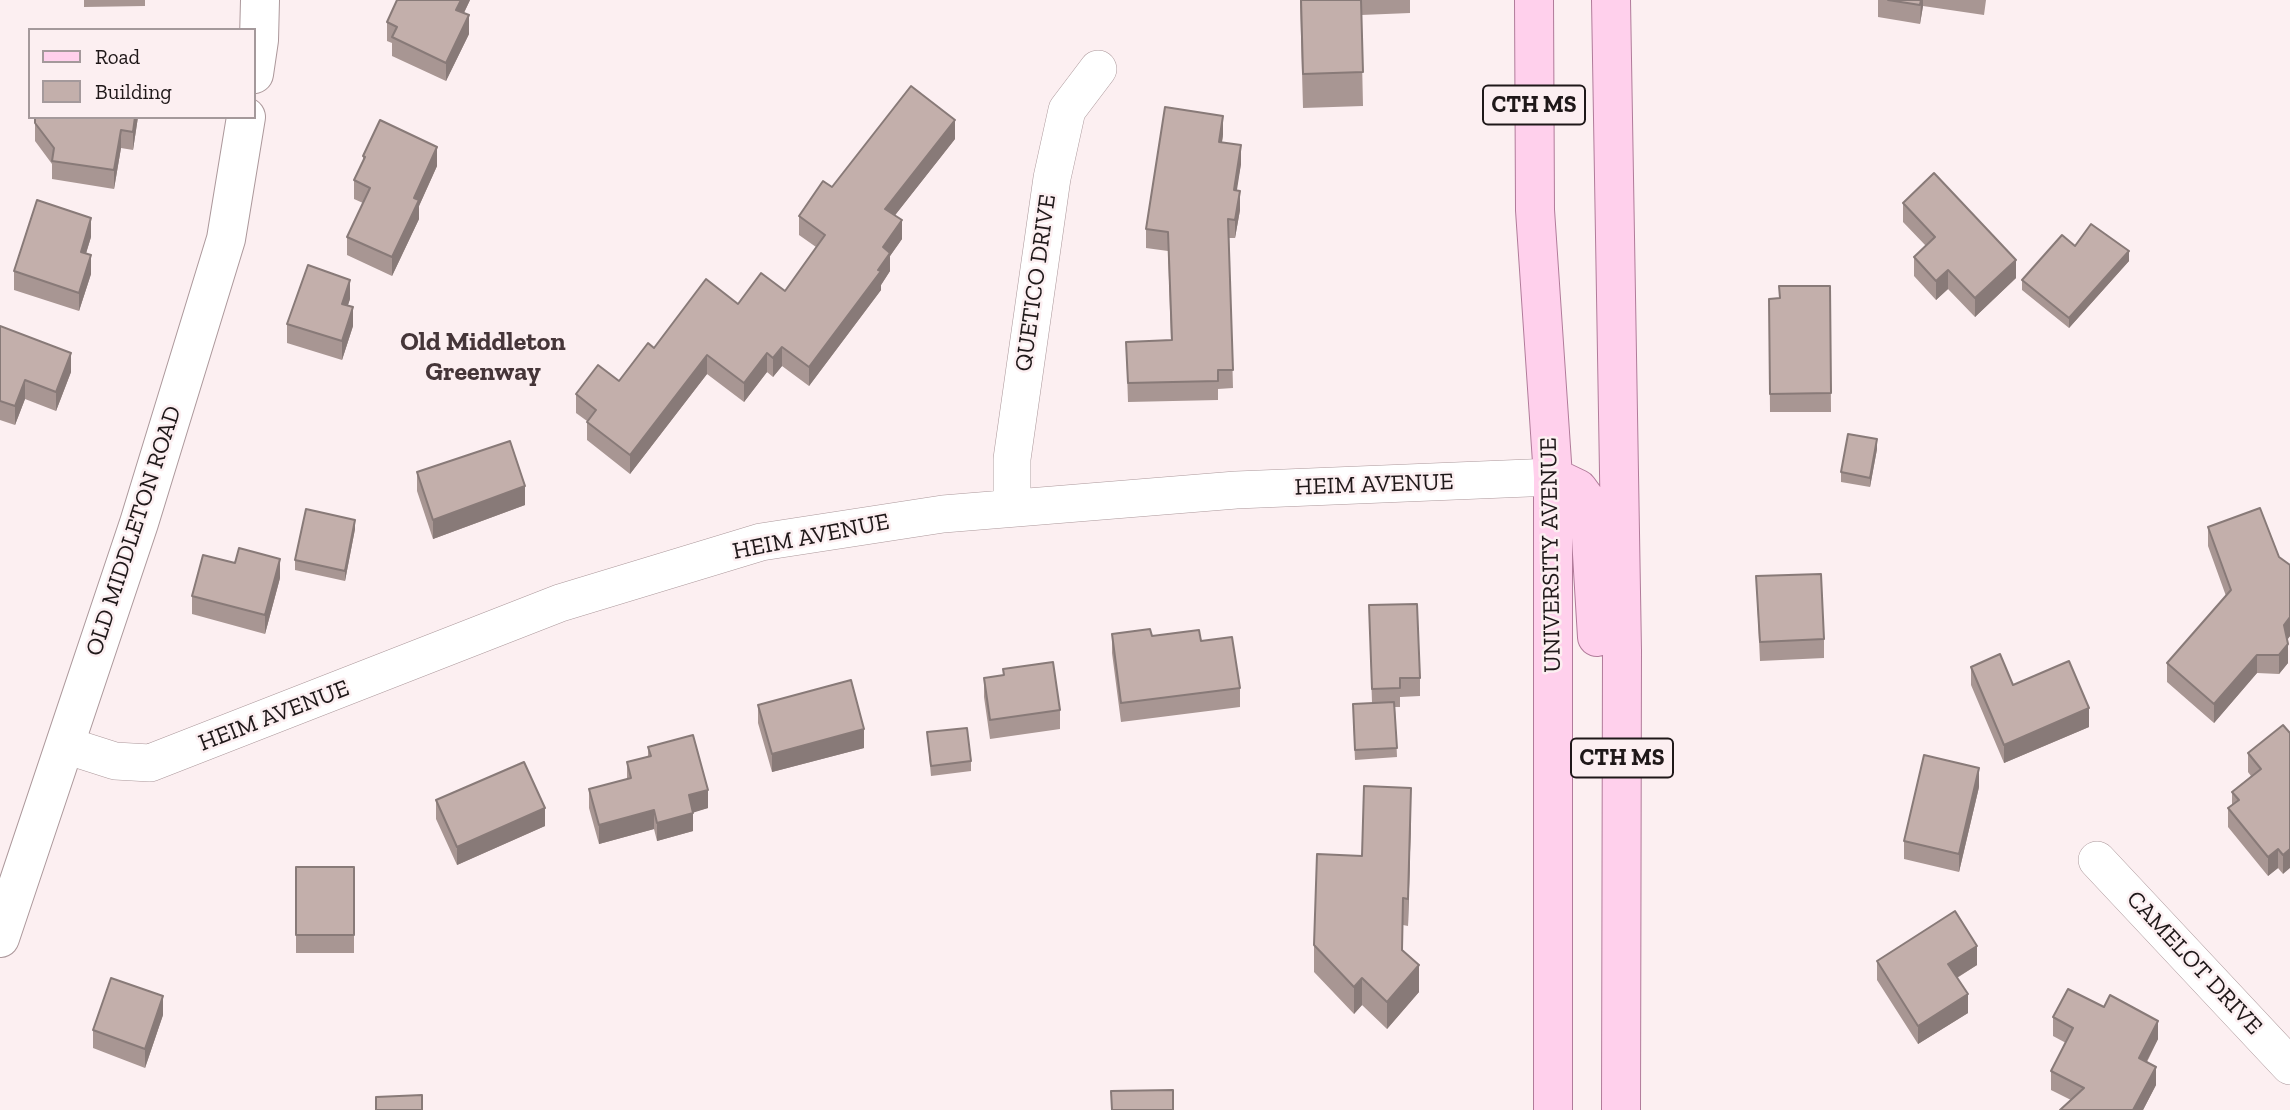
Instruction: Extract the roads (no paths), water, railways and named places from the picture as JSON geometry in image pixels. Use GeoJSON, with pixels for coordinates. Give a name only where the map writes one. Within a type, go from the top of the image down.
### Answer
{"type":"FeatureCollection","features":[{"type":"Feature","properties":{"kind":"main road","name":"UNIVERSITY AVENUE"},"geometry":{"type":"LineString","coordinates":[[1534,0],[1535,211],[1553,477],[1553,1110]]}},
{"type":"Feature","properties":{"kind":"main road","name":"CTH MS"},"geometry":{"type":"LineString","coordinates":[[1611,0],[1622,650],[1621,1110]]}},
{"type":"Feature","properties":{"kind":"main road"},"geometry":{"type":"LineString","coordinates":[[1553,477],[1578,489],[1589,504],[1604,721],[1622,798]]}},
{"type":"Feature","properties":{"kind":"street"},"geometry":{"type":"LineString","coordinates":[[256,63],[260,40],[260,0]]}},
{"type":"Feature","properties":{"kind":"street","name":"QUETICO DRIVE"},"geometry":{"type":"LineString","coordinates":[[1012,509],[1012,459],[1052,178],[1068,110],[1098,69]]}},
{"type":"Feature","properties":{"kind":"street","name":"OLD MIDDLETON ROAD"},"geometry":{"type":"LineString","coordinates":[[0,938],[139,523],[226,239],[246,119]]}},
{"type":"Feature","properties":{"kind":"street","name":"HEIM AVENUE"},"geometry":{"type":"LineString","coordinates":[[65,744],[115,761],[150,763],[560,603],[749,546],[943,514],[1236,490],[1553,477]]}},
{"type":"Feature","properties":{"kind":"street","name":"CAMELOT DRIVE"},"geometry":{"type":"LineString","coordinates":[[2097,860],[2290,1066]]}},
{"type":"Feature","properties":{"kind":"district","name":"Old Middleton Greenway"},"geometry":{"type":"Point","coordinates":[483,358]}}]}
